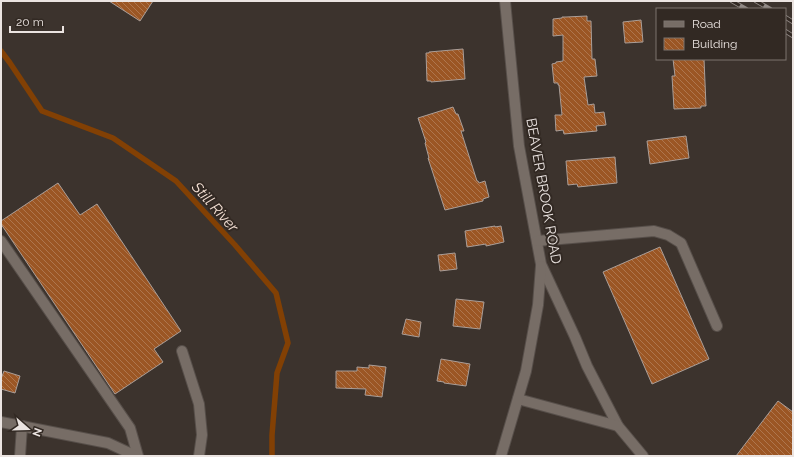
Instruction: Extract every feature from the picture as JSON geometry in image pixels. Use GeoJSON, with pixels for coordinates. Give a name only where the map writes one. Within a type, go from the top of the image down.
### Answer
{"type":"FeatureCollection","features":[{"type":"Feature","properties":{"kind":"street","name":"BEAVER BROOK ROAD"},"geometry":{"type":"LineString","coordinates":[[505,1],[519,146],[541,264],[587,366],[618,426],[643,456]]}},
{"type":"Feature","properties":{"kind":"street"},"geometry":{"type":"LineString","coordinates":[[537,241],[654,231],[668,234],[681,243],[717,326]]}},
{"type":"Feature","properties":{"kind":"street"},"geometry":{"type":"LineString","coordinates":[[1,242],[130,428],[137,456]]}},
{"type":"Feature","properties":{"kind":"street"},"geometry":{"type":"LineString","coordinates":[[501,456],[526,371],[538,305],[541,264]]}},
{"type":"Feature","properties":{"kind":"street"},"geometry":{"type":"LineString","coordinates":[[182,351],[200,404],[202,435],[199,456]]}},
{"type":"Feature","properties":{"kind":"street"},"geometry":{"type":"LineString","coordinates":[[518,399],[618,426]]}},
{"type":"Feature","properties":{"kind":"street"},"geometry":{"type":"LineString","coordinates":[[1,422],[108,443],[137,456]]}},
{"type":"Feature","properties":{"kind":"street"},"geometry":{"type":"LineString","coordinates":[[20,456],[22,426]]}},
{"type":"Feature","properties":{"kind":"building"},"geometry":{"type":"Polygon","coordinates":[[[109,1],[153,1],[140,21],[109,1]]]}},
{"type":"Feature","properties":{"kind":"building"},"geometry":{"type":"Polygon","coordinates":[[[587,16],[587,21],[591,21],[592,59],[595,59],[597,76],[584,77],[588,105],[594,104],[595,113],[604,112],[606,125],[596,126],[597,131],[564,134],[563,130],[556,131],[555,115],[562,115],[559,85],[558,83],[554,83],[552,64],[563,61],[563,35],[553,36],[553,19],[562,17],[587,16]]]}},
{"type":"Feature","properties":{"kind":"building"},"geometry":{"type":"Polygon","coordinates":[[[641,20],[643,42],[625,43],[623,22],[641,20]]]}},
{"type":"Feature","properties":{"kind":"building"},"geometry":{"type":"Polygon","coordinates":[[[463,49],[465,79],[431,82],[427,81],[426,53],[463,49]]]}},
{"type":"Feature","properties":{"kind":"building"},"geometry":{"type":"Polygon","coordinates":[[[673,60],[704,60],[706,106],[701,106],[701,108],[674,109],[672,76],[675,76],[673,60]]]}},
{"type":"Feature","properties":{"kind":"building"},"geometry":{"type":"Polygon","coordinates":[[[453,107],[456,114],[458,114],[464,131],[461,131],[477,181],[479,183],[485,181],[489,197],[483,199],[483,201],[445,210],[428,158],[426,142],[418,118],[453,107]]]}},
{"type":"Feature","properties":{"kind":"building"},"geometry":{"type":"Polygon","coordinates":[[[686,136],[689,158],[650,164],[647,141],[686,136]]]}},
{"type":"Feature","properties":{"kind":"building"},"geometry":{"type":"Polygon","coordinates":[[[615,157],[617,183],[578,187],[577,184],[568,185],[566,161],[615,157]]]}},
{"type":"Feature","properties":{"kind":"building"},"geometry":{"type":"Polygon","coordinates":[[[58,183],[80,215],[97,204],[181,331],[154,349],[163,362],[115,394],[1,224],[1,221],[58,183]]]}},
{"type":"Feature","properties":{"kind":"building"},"geometry":{"type":"Polygon","coordinates":[[[501,226],[504,242],[486,246],[486,244],[467,247],[465,231],[501,226]]]}},
{"type":"Feature","properties":{"kind":"building"},"geometry":{"type":"Polygon","coordinates":[[[660,247],[709,359],[652,384],[603,272],[660,247]]]}},
{"type":"Feature","properties":{"kind":"building"},"geometry":{"type":"Polygon","coordinates":[[[455,253],[457,269],[440,271],[438,255],[455,253]]]}},
{"type":"Feature","properties":{"kind":"building"},"geometry":{"type":"Polygon","coordinates":[[[456,299],[484,302],[480,329],[453,326],[456,299]]]}},
{"type":"Feature","properties":{"kind":"building"},"geometry":{"type":"Polygon","coordinates":[[[406,319],[421,322],[419,337],[402,334],[406,319]]]}},
{"type":"Feature","properties":{"kind":"building"},"geometry":{"type":"Polygon","coordinates":[[[441,359],[470,364],[466,386],[437,381],[441,359]]]}},
{"type":"Feature","properties":{"kind":"building"},"geometry":{"type":"Polygon","coordinates":[[[369,365],[386,367],[382,397],[365,395],[366,389],[336,388],[336,371],[357,371],[357,367],[369,368],[369,365]]]}},
{"type":"Feature","properties":{"kind":"building"},"geometry":{"type":"Polygon","coordinates":[[[4,371],[20,376],[15,393],[1,389],[1,379],[4,371]]]}},
{"type":"Feature","properties":{"kind":"building"},"geometry":{"type":"Polygon","coordinates":[[[778,401],[793,412],[793,456],[736,456],[778,401]]]}},
{"type":"Feature","properties":{"kind":"waterway","name":"Still River"},"geometry":{"type":"LineString","coordinates":[[1,51],[42,111],[113,138],[176,181],[235,245],[276,293],[288,343],[277,373],[272,435],[272,456]]}},
{"type":"Feature","properties":{"kind":"railway"},"geometry":{"type":"LineString","coordinates":[[732,1],[744,8]]}},
{"type":"Feature","properties":{"kind":"railway"},"geometry":{"type":"LineString","coordinates":[[756,1],[768,8]]}},
{"type":"Feature","properties":{"kind":"railway"},"geometry":{"type":"LineString","coordinates":[[786,18],[793,22]]}},
{"type":"Feature","properties":{"kind":"railway"},"geometry":{"type":"LineString","coordinates":[[786,32],[793,36]]}}]}
